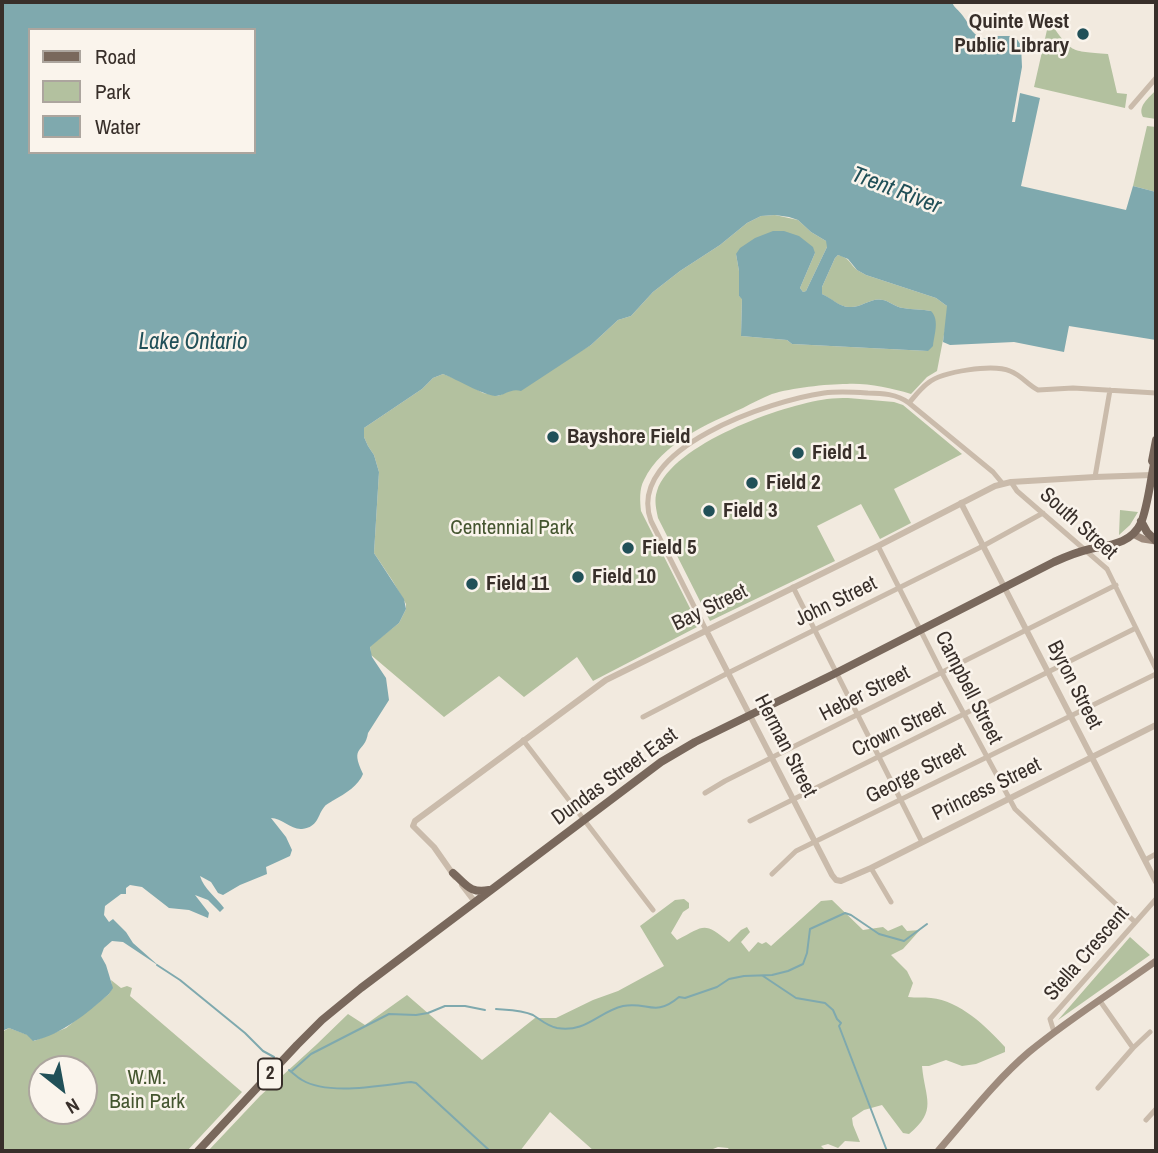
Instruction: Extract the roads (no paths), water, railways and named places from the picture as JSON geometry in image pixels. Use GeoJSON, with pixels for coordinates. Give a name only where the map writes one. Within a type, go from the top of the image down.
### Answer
{"type":"FeatureCollection","features":[{"type":"Feature","properties":{"kind":"main road"},"geometry":{"type":"LineString","coordinates":[[1156,440],[1152,460],[1155,463],[1141,522],[1133,534],[1156,541]]}},
{"type":"Feature","properties":{"kind":"main road"},"geometry":{"type":"LineString","coordinates":[[1141,522],[1156,541]]}},
{"type":"Feature","properties":{"kind":"main road","name":"Dundas Street East"},"geometry":{"type":"LineString","coordinates":[[198,1151],[322,1020],[677,751],[1054,562],[1087,550],[1114,545],[1133,534]]}},
{"type":"Feature","properties":{"kind":"main road"},"geometry":{"type":"LineString","coordinates":[[453,873],[474,891],[492,890]]}},
{"type":"Feature","properties":{"kind":"main road"},"geometry":{"type":"LineString","coordinates":[[938,1151],[1014,1066],[1054,1032],[1156,961]]}},
{"type":"Feature","properties":{"kind":"street"},"geometry":{"type":"LineString","coordinates":[[1131,107],[1156,78]]}},
{"type":"Feature","properties":{"kind":"street"},"geometry":{"type":"LineString","coordinates":[[909,403],[933,380],[948,374],[985,369],[1005,369],[1013,372],[1038,390],[1073,388],[1156,393]]}},
{"type":"Feature","properties":{"kind":"street"},"geometry":{"type":"LineString","coordinates":[[1095,477],[1110,390]]}},
{"type":"Feature","properties":{"kind":"street"},"geometry":{"type":"LineString","coordinates":[[706,630],[649,515],[649,493],[667,463],[692,442],[716,427],[767,406],[825,393],[896,396],[909,403],[993,472],[1003,484]]}},
{"type":"Feature","properties":{"kind":"street","name":"Bay Street"},"geometry":{"type":"LineString","coordinates":[[475,902],[434,847],[413,826],[415,821],[606,680],[1003,484],[1152,475]]}},
{"type":"Feature","properties":{"kind":"street","name":"South Street"},"geometry":{"type":"LineString","coordinates":[[1011,482],[1017,491],[1107,569],[1156,671]]}},
{"type":"Feature","properties":{"kind":"street","name":"Byron Street"},"geometry":{"type":"LineString","coordinates":[[961,503],[1156,882]]}},
{"type":"Feature","properties":{"kind":"street","name":"John Street"},"geometry":{"type":"LineString","coordinates":[[643,717],[983,546],[1043,513]]}},
{"type":"Feature","properties":{"kind":"street","name":"Campbell Street"},"geometry":{"type":"LineString","coordinates":[[878,546],[1008,799],[1015,809],[1135,922]]}},
{"type":"Feature","properties":{"kind":"street","name":"Heber Street"},"geometry":{"type":"LineString","coordinates":[[705,793],[1116,585]]}},
{"type":"Feature","properties":{"kind":"street"},"geometry":{"type":"LineString","coordinates":[[793,587],[922,842]]}},
{"type":"Feature","properties":{"kind":"street","name":"Crown Street"},"geometry":{"type":"LineString","coordinates":[[750,821],[1136,628]]}},
{"type":"Feature","properties":{"kind":"street","name":"Herman Street"},"geometry":{"type":"LineString","coordinates":[[706,630],[834,878]]}},
{"type":"Feature","properties":{"kind":"street","name":"George Street"},"geometry":{"type":"LineString","coordinates":[[772,874],[796,851],[1156,671]]}},
{"type":"Feature","properties":{"kind":"street","name":"Princess Street"},"geometry":{"type":"LineString","coordinates":[[834,878],[843,881],[871,868],[1156,726]]}},
{"type":"Feature","properties":{"kind":"street"},"geometry":{"type":"LineString","coordinates":[[523,740],[653,911]]}},
{"type":"Feature","properties":{"kind":"street"},"geometry":{"type":"LineString","coordinates":[[1145,860],[1156,855]]}},
{"type":"Feature","properties":{"kind":"street"},"geometry":{"type":"LineString","coordinates":[[871,868],[891,902]]}},
{"type":"Feature","properties":{"kind":"street","name":"Stella Crescent"},"geometry":{"type":"LineString","coordinates":[[1054,1032],[1050,1019],[1156,899]]}},
{"type":"Feature","properties":{"kind":"street"},"geometry":{"type":"LineString","coordinates":[[1100,1001],[1133,1048]]}},
{"type":"Feature","properties":{"kind":"street"},"geometry":{"type":"LineString","coordinates":[[1098,1088],[1150,1032]]}},
{"type":"Feature","properties":{"kind":"street"},"geometry":{"type":"LineString","coordinates":[[1146,1120],[1156,1109]]}},
{"type":"Feature","properties":{"kind":"water","name":"Lake Ontario"},"geometry":{"type":"Polygon","coordinates":[[[2,2],[952,2],[972,31],[982,39],[1010,36],[1016,38],[1021,45],[1022,67],[1012,122],[1015,122],[1020,93],[1040,98],[1021,186],[1126,210],[1133,186],[1156,192],[1156,340],[1069,326],[1064,352],[1014,342],[950,345],[943,342],[947,306],[936,298],[866,275],[857,270],[848,259],[838,255],[822,287],[822,294],[847,307],[879,299],[900,307],[931,311],[936,328],[933,346],[928,351],[792,344],[787,340],[741,336],[742,299],[739,296],[736,254],[740,248],[773,231],[799,236],[813,247],[815,253],[800,288],[803,292],[806,291],[827,247],[826,241],[798,220],[775,215],[761,216],[680,271],[653,292],[631,316],[618,320],[591,345],[521,391],[489,395],[443,374],[433,378],[422,389],[364,428],[364,437],[374,455],[379,472],[374,553],[404,599],[406,609],[399,623],[370,647],[372,657],[386,678],[389,700],[358,753],[357,758],[363,774],[361,778],[351,789],[325,805],[315,823],[308,828],[298,829],[271,818],[286,837],[292,850],[290,856],[266,867],[267,874],[223,895],[218,893],[211,882],[200,876],[207,889],[224,908],[220,912],[208,900],[195,895],[209,913],[208,918],[189,910],[169,908],[142,887],[130,885],[126,888],[126,894],[121,894],[105,906],[104,915],[109,922],[113,919],[133,943],[159,966],[123,942],[112,941],[104,948],[101,956],[113,988],[109,994],[74,1022],[44,1038],[33,1041],[27,1035],[9,1028],[2,1031],[2,2]]]}},
{"type":"Feature","properties":{"kind":"waterway"},"geometry":{"type":"LineString","coordinates":[[496,1009],[529,1013],[557,1028],[576,1028],[623,1006],[663,1007],[679,997],[685,998],[717,987],[729,979],[788,971],[803,964],[810,929],[845,913],[879,934],[904,941],[927,924]]}},
{"type":"Feature","properties":{"kind":"waterway"},"geometry":{"type":"LineString","coordinates":[[157,965],[180,980],[263,1051],[274,1057]]}},
{"type":"Feature","properties":{"kind":"waterway"},"geometry":{"type":"LineString","coordinates":[[763,976],[796,998],[825,1003],[833,1010],[841,1023],[839,1026],[887,1151]]}},
{"type":"Feature","properties":{"kind":"waterway"},"geometry":{"type":"LineString","coordinates":[[292,1071],[311,1054],[389,1014],[416,1015],[445,1006],[485,1010]]}},
{"type":"Feature","properties":{"kind":"waterway"},"geometry":{"type":"LineString","coordinates":[[289,1070],[302,1080],[326,1087],[355,1088],[416,1083],[490,1151]]}},
{"type":"Feature","properties":{"kind":"place","name":"Quinte West Public Library"},"geometry":{"type":"Point","coordinates":[1083,34]}},
{"type":"Feature","properties":{"kind":"place","name":"Bayshore Field"},"geometry":{"type":"Point","coordinates":[553,437]}},
{"type":"Feature","properties":{"kind":"place","name":"Field 1"},"geometry":{"type":"Point","coordinates":[798,453]}},
{"type":"Feature","properties":{"kind":"place","name":"Field 2"},"geometry":{"type":"Point","coordinates":[752,483]}},
{"type":"Feature","properties":{"kind":"place","name":"Field 3"},"geometry":{"type":"Point","coordinates":[709,511]}},
{"type":"Feature","properties":{"kind":"place","name":"Field 5"},"geometry":{"type":"Point","coordinates":[628,548]}},
{"type":"Feature","properties":{"kind":"place","name":"Field 10"},"geometry":{"type":"Point","coordinates":[578,577]}},
{"type":"Feature","properties":{"kind":"place","name":"Field 11"},"geometry":{"type":"Point","coordinates":[472,584]}},
{"type":"Feature","properties":{"kind":"water label","name":"Trent River"},"geometry":{"type":"Point","coordinates":[896,191]}},
{"type":"Feature","properties":{"kind":"park label","name":"Centennial Park"},"geometry":{"type":"Point","coordinates":[512,528]}},
{"type":"Feature","properties":{"kind":"park label","name":"W.M. Bain Park"},"geometry":{"type":"Point","coordinates":[147,1090]}}]}
